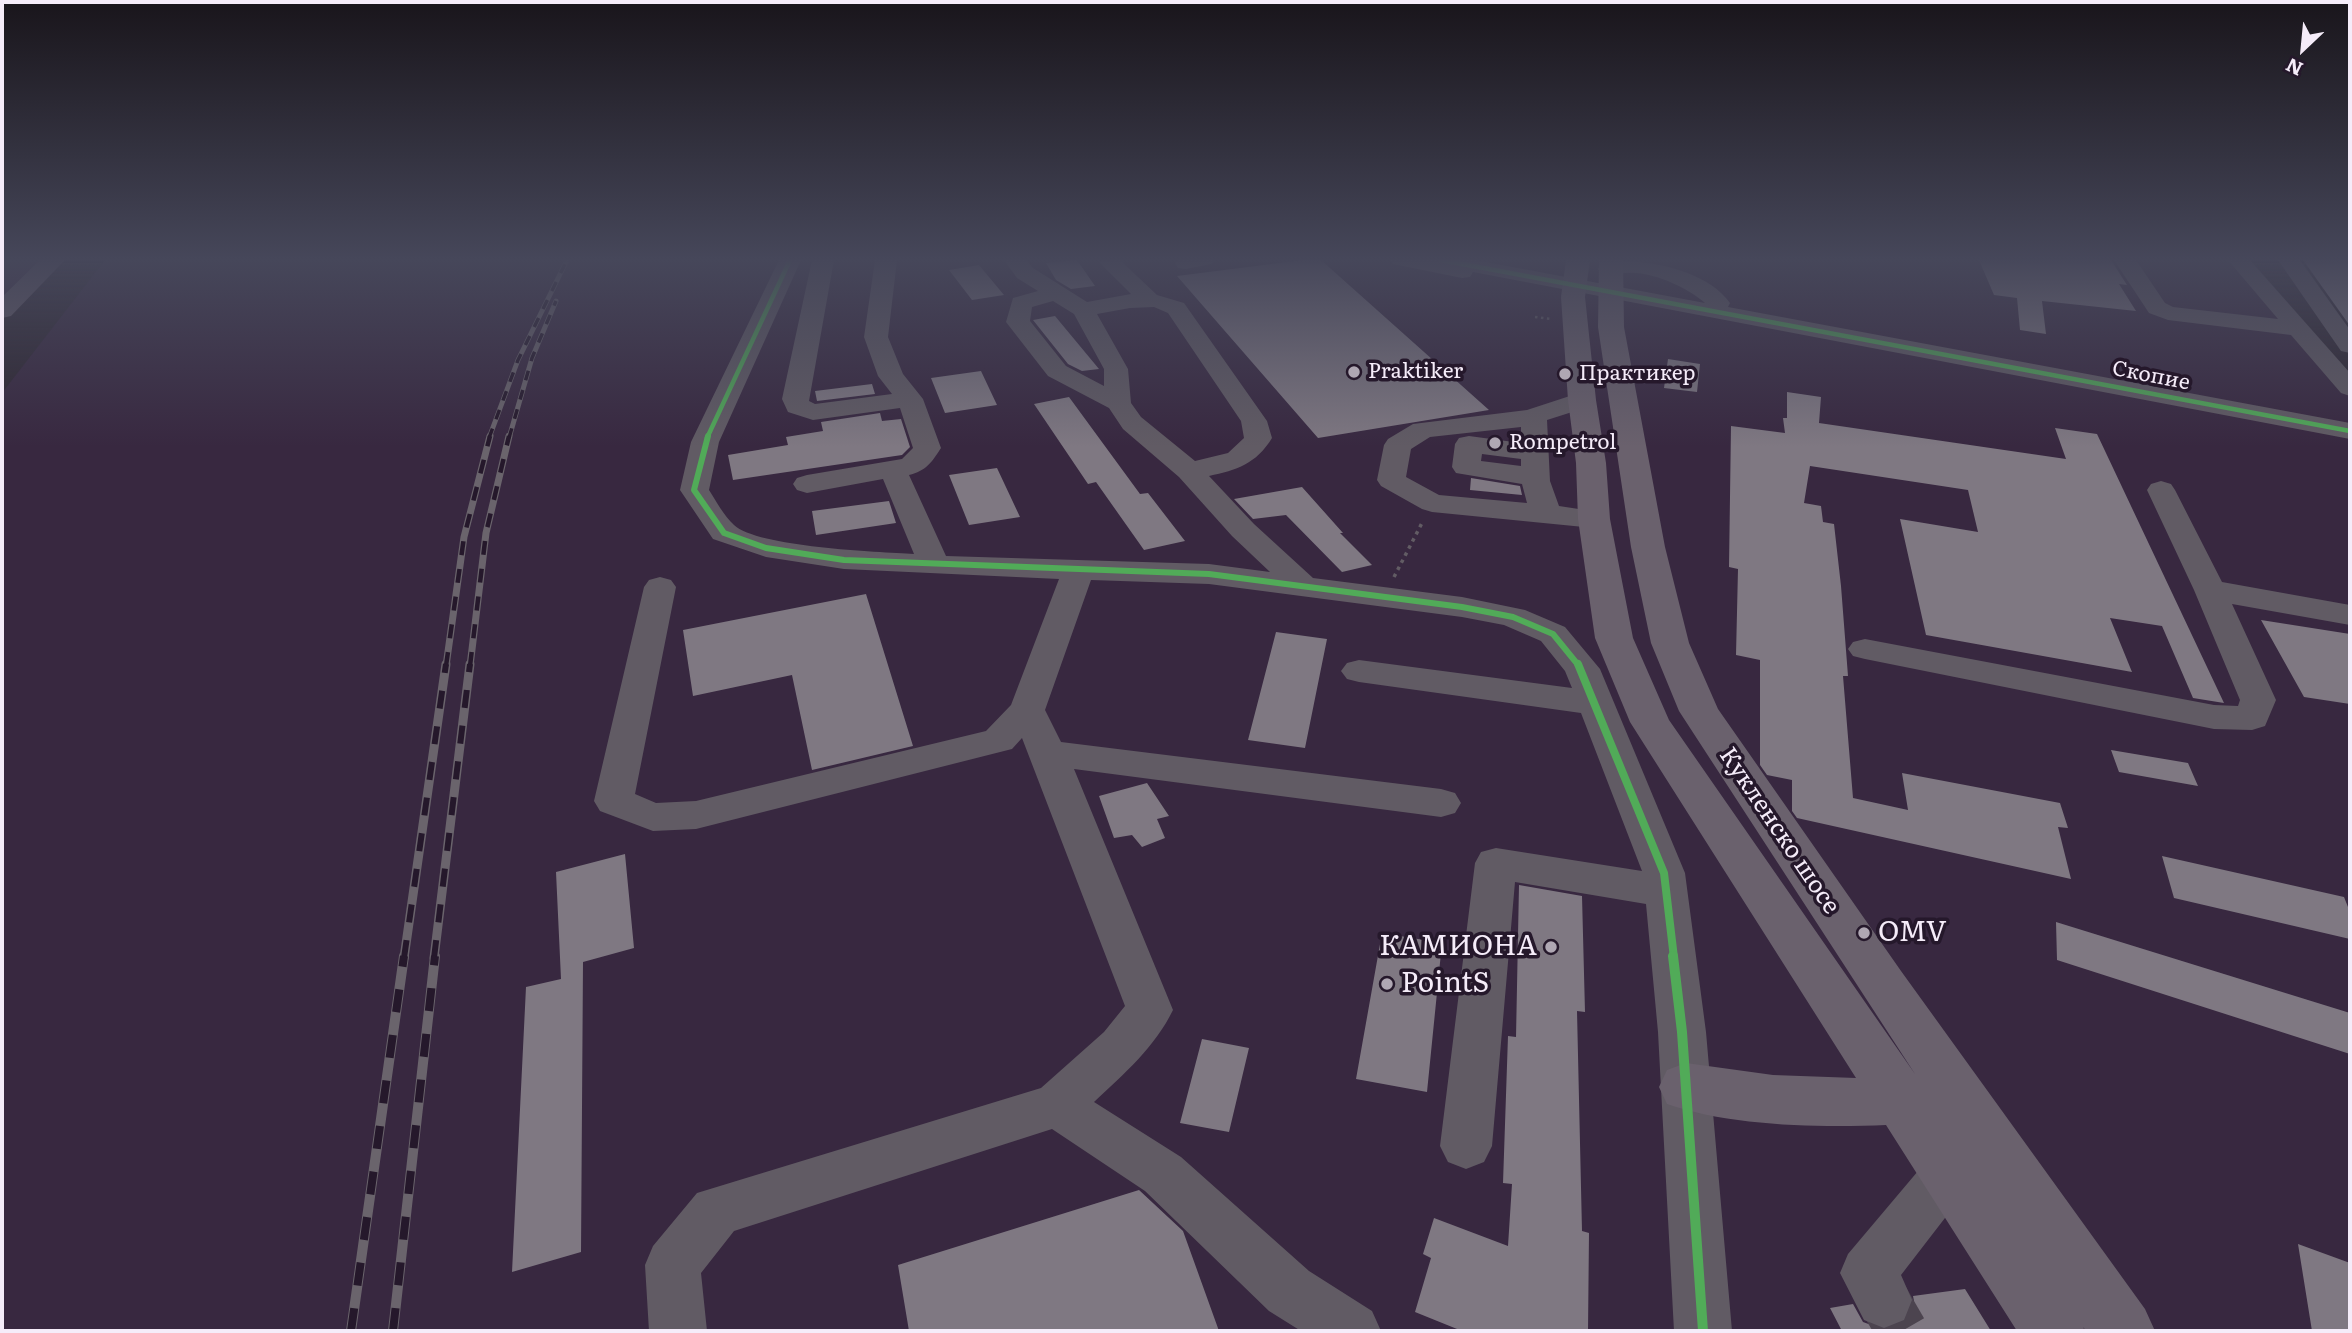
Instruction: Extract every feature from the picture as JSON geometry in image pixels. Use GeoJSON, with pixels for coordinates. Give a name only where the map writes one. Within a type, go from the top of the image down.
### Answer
{"type":"FeatureCollection","features":[{"type":"Feature","properties":{"kind":"main road","name":"Кукленско шосе"},"geometry":{"type":"LineString","coordinates":[[1590,322],[1582,400],[1591,463],[1594,519],[1614,638],[1650,722],[1947,1175],[2053,1331]]}},
{"type":"Feature","properties":{"kind":"main road","name":"Кукленско шосе"},"geometry":{"type":"LineString","coordinates":[[1608,322],[1648,547],[1670,643],[1699,711],[1882,985],[2123,1331]]}},
{"type":"Feature","properties":{"kind":"main road"},"geometry":{"type":"LineString","coordinates":[[1686,1087],[1761,1099],[1899,1101],[1959,1093]]}},
{"type":"Feature","properties":{"kind":"street"},"geometry":{"type":"LineString","coordinates":[[761,322],[705,442],[694,490],[724,533],[766,548],[844,560],[1209,575],[1302,585],[1462,607],[1513,617],[1553,634],[1582,669],[1664,873],[1686,1087],[1703,1331]]}},
{"type":"Feature","properties":{"kind":"street"},"geometry":{"type":"LineString","coordinates":[[810,322],[795,399],[797,406],[813,412],[909,399]]}},
{"type":"Feature","properties":{"kind":"street"},"geometry":{"type":"LineString","coordinates":[[807,484],[911,466],[927,448],[909,399],[891,376],[876,337],[878,322]]}},
{"type":"Feature","properties":{"kind":"street"},"geometry":{"type":"LineString","coordinates":[[1018,322],[1057,371],[1118,403],[1132,423],[1189,471],[1243,530],[1302,585]]}},
{"type":"Feature","properties":{"kind":"street"},"geometry":{"type":"LineString","coordinates":[[1090,322],[1116,369],[1118,403]]}},
{"type":"Feature","properties":{"kind":"street"},"geometry":{"type":"LineString","coordinates":[[1186,322],[1254,421],[1258,438],[1251,452],[1235,461],[1189,471]]}},
{"type":"Feature","properties":{"kind":"street","name":"Скопие"},"geometry":{"type":"LineString","coordinates":[[1751,322],[1856,350],[1972,361]]}},
{"type":"Feature","properties":{"kind":"street","name":"Скопие"},"geometry":{"type":"LineString","coordinates":[[1769,322],[2350,431]]}},
{"type":"Feature","properties":{"kind":"street"},"geometry":{"type":"LineString","coordinates":[[2243,322],[2299,329]]}},
{"type":"Feature","properties":{"kind":"street"},"geometry":{"type":"LineString","coordinates":[[2293,322],[2350,388]]}},
{"type":"Feature","properties":{"kind":"street"},"geometry":{"type":"LineString","coordinates":[[2333,322],[2350,346]]}},
{"type":"Feature","properties":{"kind":"street"},"geometry":{"type":"LineString","coordinates":[[1582,400],[1544,411],[1534,417],[1423,430],[1398,445],[1391,480],[1432,503],[1594,519]]}},
{"type":"Feature","properties":{"kind":"street"},"geometry":{"type":"LineString","coordinates":[[1534,417],[1511,461],[1549,514]]}},
{"type":"Feature","properties":{"kind":"street"},"geometry":{"type":"LineString","coordinates":[[893,470],[934,565]]}},
{"type":"Feature","properties":{"kind":"street"},"geometry":{"type":"LineString","coordinates":[[1865,649],[2214,717],[2252,718],[2258,700],[2210,590],[2161,490]]}},
{"type":"Feature","properties":{"kind":"street"},"geometry":{"type":"LineString","coordinates":[[660,587],[614,801],[653,817],[696,815],[999,740],[1027,710],[1079,569]]}},
{"type":"Feature","properties":{"kind":"street"},"geometry":{"type":"LineString","coordinates":[[2210,590],[2350,615]]}},
{"type":"Feature","properties":{"kind":"street"},"geometry":{"type":"LineString","coordinates":[[1359,671],[1595,703]]}},
{"type":"Feature","properties":{"kind":"street"},"geometry":{"type":"LineString","coordinates":[[678,1331],[673,1265],[716,1211],[1057,1105],[1121,1046],[1150,1010],[1048,753],[1027,710]]}},
{"type":"Feature","properties":{"kind":"street"},"geometry":{"type":"LineString","coordinates":[[1048,753],[1441,803]]}},
{"type":"Feature","properties":{"kind":"street"},"geometry":{"type":"LineString","coordinates":[[1466,1146],[1496,863],[1666,891]]}},
{"type":"Feature","properties":{"kind":"street"},"geometry":{"type":"LineString","coordinates":[[1057,1105],[1163,1174],[1289,1291],[1352,1331]]}},
{"type":"Feature","properties":{"kind":"street"},"geometry":{"type":"LineString","coordinates":[[1884,1300],[1867,1273],[1947,1175]]}},
{"type":"Feature","properties":{"kind":"path"},"geometry":{"type":"LineString","coordinates":[[1384,597],[1432,503]]}},
{"type":"Feature","properties":{"kind":"shaded area"},"geometry":{"type":"Polygon","coordinates":[[[57,322],[2300,322],[2350,384],[2350,1331],[2,1331],[2,393],[57,322]]]}},
{"type":"Feature","properties":{"kind":"building"},"geometry":{"type":"Polygon","coordinates":[[[1035,322],[1060,322],[1099,369],[1082,371],[1068,364],[1035,322]]]}},
{"type":"Feature","properties":{"kind":"building","name":"Praktiker"},"geometry":{"type":"Polygon","coordinates":[[[1217,322],[1391,322],[1489,410],[1318,438],[1217,322]]]}},
{"type":"Feature","properties":{"kind":"building"},"geometry":{"type":"Polygon","coordinates":[[[2019,322],[2045,322],[2046,334],[2020,330],[2019,322]]]}},
{"type":"Feature","properties":{"kind":"building"},"geometry":{"type":"Polygon","coordinates":[[[1668,359],[1700,364],[1697,392],[1664,388],[1668,359]]]}},
{"type":"Feature","properties":{"kind":"building"},"geometry":{"type":"Polygon","coordinates":[[[981,371],[997,405],[945,413],[931,378],[981,371]]]}},
{"type":"Feature","properties":{"kind":"building"},"geometry":{"type":"Polygon","coordinates":[[[872,384],[875,394],[817,401],[815,391],[872,384]]]}},
{"type":"Feature","properties":{"kind":"building"},"geometry":{"type":"Polygon","coordinates":[[[1787,392],[1821,397],[1819,423],[2066,459],[2055,428],[2097,434],[2224,703],[2193,698],[2162,626],[2110,618],[2132,672],[1926,635],[1900,519],[1978,532],[1968,490],[1810,466],[1804,503],[1821,506],[1823,522],[1834,524],[1848,676],[1843,676],[1853,798],[1908,810],[1902,773],[2060,803],[2068,828],[2058,827],[2071,879],[1797,818],[1792,811],[1792,780],[1767,775],[1760,765],[1760,660],[1736,655],[1738,569],[1729,567],[1731,426],[1785,433],[1783,418],[1787,418],[1787,392]]]}},
{"type":"Feature","properties":{"kind":"building"},"geometry":{"type":"Polygon","coordinates":[[[1069,397],[1140,494],[1148,493],[1185,541],[1144,550],[1096,482],[1088,484],[1034,404],[1069,397]]]}},
{"type":"Feature","properties":{"kind":"building"},"geometry":{"type":"Polygon","coordinates":[[[880,413],[882,421],[901,419],[910,447],[902,455],[733,480],[728,455],[788,445],[786,437],[823,431],[821,422],[880,413]]]}},
{"type":"Feature","properties":{"kind":"building"},"geometry":{"type":"Polygon","coordinates":[[[997,468],[1020,517],[969,525],[949,475],[997,468]]]}},
{"type":"Feature","properties":{"kind":"building"},"geometry":{"type":"Polygon","coordinates":[[[1471,478],[1520,486],[1522,495],[1470,490],[1471,478]]]}},
{"type":"Feature","properties":{"kind":"building"},"geometry":{"type":"Polygon","coordinates":[[[1302,487],[1343,533],[1340,533],[1372,565],[1342,572],[1286,515],[1253,519],[1234,499],[1302,487]]]}},
{"type":"Feature","properties":{"kind":"building"},"geometry":{"type":"Polygon","coordinates":[[[889,501],[896,523],[816,535],[812,511],[889,501]]]}},
{"type":"Feature","properties":{"kind":"building"},"geometry":{"type":"Polygon","coordinates":[[[866,594],[913,746],[812,770],[792,675],[693,696],[683,630],[866,594]]]}},
{"type":"Feature","properties":{"kind":"building"},"geometry":{"type":"Polygon","coordinates":[[[2261,620],[2350,634],[2350,704],[2304,697],[2261,620]]]}},
{"type":"Feature","properties":{"kind":"building"},"geometry":{"type":"Polygon","coordinates":[[[1276,632],[1327,639],[1305,748],[1248,740],[1276,632]]]}},
{"type":"Feature","properties":{"kind":"building"},"geometry":{"type":"Polygon","coordinates":[[[2111,750],[2188,763],[2198,786],[2119,772],[2111,750]]]}},
{"type":"Feature","properties":{"kind":"building"},"geometry":{"type":"Polygon","coordinates":[[[1147,783],[1169,816],[1157,819],[1165,838],[1142,847],[1132,835],[1114,838],[1099,796],[1147,783]]]}},
{"type":"Feature","properties":{"kind":"building"},"geometry":{"type":"Polygon","coordinates":[[[625,854],[634,948],[583,962],[581,1252],[512,1272],[526,987],[561,979],[556,872],[625,854]]]}},
{"type":"Feature","properties":{"kind":"building"},"geometry":{"type":"Polygon","coordinates":[[[2162,856],[2344,897],[2350,912],[2350,939],[2174,898],[2162,856]]]}},
{"type":"Feature","properties":{"kind":"building"},"geometry":{"type":"Polygon","coordinates":[[[1519,885],[1582,896],[1585,1012],[1577,1011],[1582,1231],[1589,1233],[1588,1331],[1462,1331],[1415,1312],[1431,1258],[1423,1254],[1434,1218],[1508,1246],[1512,1184],[1503,1183],[1508,1036],[1516,1037],[1519,885]]]}},
{"type":"Feature","properties":{"kind":"building"},"geometry":{"type":"Polygon","coordinates":[[[2056,922],[2350,1013],[2350,1054],[2057,960],[2056,922]]]}},
{"type":"Feature","properties":{"kind":"building"},"geometry":{"type":"Polygon","coordinates":[[[1382,933],[1442,943],[1427,1092],[1356,1079],[1382,933]]]}},
{"type":"Feature","properties":{"kind":"building"},"geometry":{"type":"Polygon","coordinates":[[[1202,1039],[1249,1048],[1229,1132],[1180,1123],[1202,1039]]]}},
{"type":"Feature","properties":{"kind":"building"},"geometry":{"type":"Polygon","coordinates":[[[1139,1190],[1183,1231],[1219,1331],[909,1331],[898,1265],[1139,1190]]]}},
{"type":"Feature","properties":{"kind":"building"},"geometry":{"type":"Polygon","coordinates":[[[2298,1244],[2350,1263],[2350,1331],[2312,1331],[2298,1244]]]}},
{"type":"Feature","properties":{"kind":"building"},"geometry":{"type":"Polygon","coordinates":[[[1965,1289],[1991,1331],[1842,1331],[1830,1308],[1853,1304],[1863,1322],[1885,1330],[1906,1321],[1914,1301],[1913,1296],[1965,1289]]]}},
{"type":"Feature","properties":{"kind":"tunnel"},"geometry":{"type":"LineString","coordinates":[[1884,1300],[1902,1331]]}},
{"type":"Feature","properties":{"kind":"railway"},"geometry":{"type":"LineString","coordinates":[[489,438],[518,360],[537,322]]}},
{"type":"Feature","properties":{"kind":"railway"},"geometry":{"type":"LineString","coordinates":[[509,438],[532,358],[547,322]]}},
{"type":"Feature","properties":{"kind":"railway"},"geometry":{"type":"LineString","coordinates":[[446,666],[464,537],[490,436]]}},
{"type":"Feature","properties":{"kind":"railway"},"geometry":{"type":"LineString","coordinates":[[470,666],[486,533],[509,436]]}},
{"type":"Feature","properties":{"kind":"railway"},"geometry":{"type":"LineString","coordinates":[[404,958],[446,664]]}},
{"type":"Feature","properties":{"kind":"railway"},"geometry":{"type":"LineString","coordinates":[[434,958],[470,664]]}},
{"type":"Feature","properties":{"kind":"railway"},"geometry":{"type":"LineString","coordinates":[[351,1331],[404,956]]}},
{"type":"Feature","properties":{"kind":"railway"},"geometry":{"type":"LineString","coordinates":[[393,1331],[435,956]]}},
{"type":"Feature","properties":{"kind":"cycle path"},"geometry":{"type":"LineString","coordinates":[[761,322],[705,442],[694,490],[724,533],[766,548],[844,560],[1209,574],[1462,607],[1513,617],[1553,634],[1582,669],[1664,873],[1682,1032],[1703,1331]]}},
{"type":"Feature","properties":{"kind":"cycle path"},"geometry":{"type":"LineString","coordinates":[[1772,322],[2350,431]]}},
{"type":"Feature","properties":{"kind":"place","name":"Praktiker"},"geometry":{"type":"Point","coordinates":[1354,372]}},
{"type":"Feature","properties":{"kind":"place","name":"Практикер"},"geometry":{"type":"Point","coordinates":[1565,374]}},
{"type":"Feature","properties":{"kind":"place","name":"Rompetrol"},"geometry":{"type":"Point","coordinates":[1495,443]}},
{"type":"Feature","properties":{"kind":"place","name":"OMV"},"geometry":{"type":"Point","coordinates":[1864,933]}},
{"type":"Feature","properties":{"kind":"place","name":"КАМИОНА"},"geometry":{"type":"Point","coordinates":[1551,947]}},
{"type":"Feature","properties":{"kind":"place","name":"PointS"},"geometry":{"type":"Point","coordinates":[1387,984]}}]}
